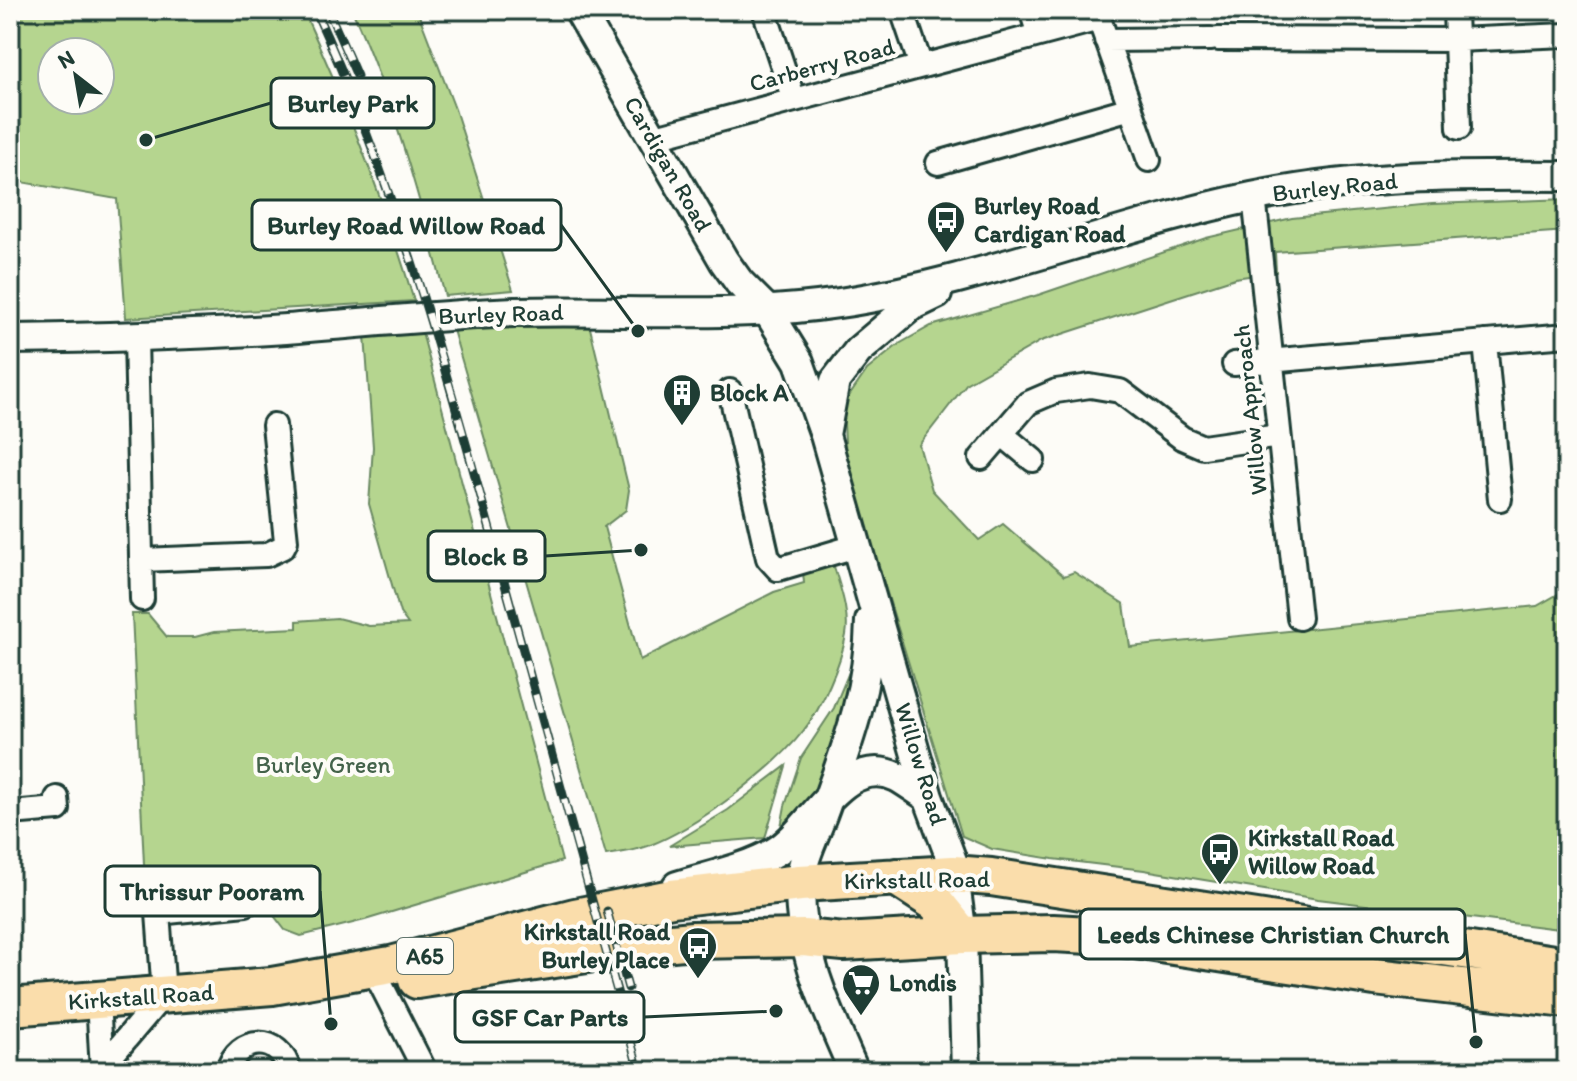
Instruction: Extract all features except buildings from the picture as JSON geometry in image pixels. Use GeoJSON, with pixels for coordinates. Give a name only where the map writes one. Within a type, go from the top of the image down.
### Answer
{"type":"FeatureCollection","features":[{"type":"Feature","properties":{"kind":"main road","name":"Kirkstall Road"},"geometry":{"type":"LineString","coordinates":[[377,977],[575,917],[672,898],[800,883],[953,874],[991,877],[1567,966]]}},
{"type":"Feature","properties":{"kind":"main road"},"geometry":{"type":"LineString","coordinates":[[896,877],[936,903],[962,935]]}},
{"type":"Feature","properties":{"kind":"main road"},"geometry":{"type":"LineString","coordinates":[[800,883],[823,922],[844,942]]}},
{"type":"Feature","properties":{"kind":"main road","name":"Kirkstall Road"},"geometry":{"type":"LineString","coordinates":[[10,1007],[377,977],[652,944],[803,938],[844,942],[1053,933],[1109,936],[1375,977],[1567,999]]}},
{"type":"Feature","properties":{"kind":"street","name":"Cardigan Road"},"geometry":{"type":"LineString","coordinates":[[579,10],[724,261],[739,282],[767,310]]}},
{"type":"Feature","properties":{"kind":"street"},"geometry":{"type":"LineString","coordinates":[[764,10],[794,100]]}},
{"type":"Feature","properties":{"kind":"street"},"geometry":{"type":"LineString","coordinates":[[902,10],[921,66]]}},
{"type":"Feature","properties":{"kind":"street"},"geometry":{"type":"LineString","coordinates":[[1031,10],[1039,35]]}},
{"type":"Feature","properties":{"kind":"street"},"geometry":{"type":"LineString","coordinates":[[1455,10],[1459,128]]}},
{"type":"Feature","properties":{"kind":"street","name":"Carberry Road"},"geometry":{"type":"LineString","coordinates":[[652,138],[1039,35],[1100,23],[1214,39],[1456,40],[1567,35]]}},
{"type":"Feature","properties":{"kind":"street"},"geometry":{"type":"LineString","coordinates":[[1100,23],[1149,160]]}},
{"type":"Feature","properties":{"kind":"street"},"geometry":{"type":"LineString","coordinates":[[938,163],[1131,108]]}},
{"type":"Feature","properties":{"kind":"street","name":"Burley Road"},"geometry":{"type":"LineString","coordinates":[[10,339],[136,338],[514,312],[767,310],[849,301],[989,271],[1254,196],[1335,184],[1444,176],[1567,176]]}},
{"type":"Feature","properties":{"kind":"street","name":"Willow Approach"},"geometry":{"type":"LineString","coordinates":[[1254,196],[1299,618]]}},
{"type":"Feature","properties":{"kind":"street"},"geometry":{"type":"LineString","coordinates":[[825,435],[835,381],[858,351],[910,307],[989,271]]}},
{"type":"Feature","properties":{"kind":"street","name":"Willow Road"},"geometry":{"type":"LineString","coordinates":[[767,310],[799,362],[825,435],[928,797],[952,861],[962,935],[966,1071]]}},
{"type":"Feature","properties":{"kind":"street"},"geometry":{"type":"LineString","coordinates":[[1234,364],[1567,335]]}},
{"type":"Feature","properties":{"kind":"street"},"geometry":{"type":"LineString","coordinates":[[136,338],[142,599]]}},
{"type":"Feature","properties":{"kind":"street"},"geometry":{"type":"LineString","coordinates":[[1485,342],[1500,499]]}},
{"type":"Feature","properties":{"kind":"street"},"geometry":{"type":"LineString","coordinates":[[981,458],[1028,403],[1056,391],[1090,386],[1120,391],[1182,438],[1203,447],[1279,436]]}},
{"type":"Feature","properties":{"kind":"street"},"geometry":{"type":"LineString","coordinates":[[730,391],[768,558],[773,566],[778,569],[856,546]]}},
{"type":"Feature","properties":{"kind":"street"},"geometry":{"type":"LineString","coordinates":[[142,560],[266,555],[283,547],[286,541],[274,425]]}},
{"type":"Feature","properties":{"kind":"street"},"geometry":{"type":"LineString","coordinates":[[1003,435],[1033,460]]}},
{"type":"Feature","properties":{"kind":"street","name":"Willow Road"},"geometry":{"type":"LineString","coordinates":[[800,883],[864,689],[870,656],[870,596]]}},
{"type":"Feature","properties":{"kind":"street"},"geometry":{"type":"LineString","coordinates":[[575,917],[742,866],[775,852],[803,830],[830,795],[858,776],[878,772],[896,777],[928,797]]}},
{"type":"Feature","properties":{"kind":"street"},"geometry":{"type":"LineString","coordinates":[[10,813],[58,809],[57,798]]}},
{"type":"Feature","properties":{"kind":"street"},"geometry":{"type":"LineString","coordinates":[[800,883],[803,938],[821,998],[854,1071]]}},
{"type":"Feature","properties":{"kind":"street"},"geometry":{"type":"LineString","coordinates":[[102,1071],[164,994],[158,913],[246,904]]}},
{"type":"Feature","properties":{"kind":"street"},"geometry":{"type":"LineString","coordinates":[[377,977],[425,1071]]}},
{"type":"Feature","properties":{"kind":"street"},"geometry":{"type":"LineString","coordinates":[[98,1000],[102,1071]]}},
{"type":"Feature","properties":{"kind":"street"},"geometry":{"type":"LineString","coordinates":[[228,1071],[237,1052],[255,1043],[275,1048],[282,1054],[289,1071]]}},
{"type":"Feature","properties":{"kind":"green space"},"geometry":{"type":"Polygon","coordinates":[[[10,10],[303,10],[364,154],[414,301],[126,318],[117,199],[10,180],[10,10]]]}},
{"type":"Feature","properties":{"kind":"green space"},"geometry":{"type":"Polygon","coordinates":[[[352,10],[417,10],[455,109],[513,290],[445,296],[393,115],[352,10]]]}},
{"type":"Feature","properties":{"kind":"green space"},"geometry":{"type":"Polygon","coordinates":[[[1567,199],[1567,231],[1275,252],[1276,272],[1235,278],[1041,341],[967,383],[919,445],[932,490],[979,540],[1003,524],[1064,576],[1074,572],[1124,604],[1130,647],[1537,606],[1567,589],[1567,930],[1318,899],[1144,870],[1053,859],[992,849],[962,836],[846,460],[843,405],[867,370],[899,344],[931,326],[1038,295],[1206,238],[1292,218],[1432,204],[1567,199]]]}},
{"type":"Feature","properties":{"kind":"green space"},"geometry":{"type":"Polygon","coordinates":[[[580,323],[590,328],[629,490],[626,510],[604,527],[640,660],[774,592],[804,583],[803,572],[833,563],[846,617],[846,635],[830,685],[811,721],[790,746],[754,780],[688,826],[648,846],[606,855],[453,330],[580,323]]]}},
{"type":"Feature","properties":{"kind":"green space","name":"Burley Green"},"geometry":{"type":"Polygon","coordinates":[[[422,332],[562,861],[301,936],[285,930],[272,913],[265,889],[236,877],[145,885],[132,614],[148,614],[167,637],[297,628],[297,621],[337,618],[369,626],[408,624],[400,613],[369,504],[373,447],[365,336],[422,332]]]}},
{"type":"Feature","properties":{"kind":"green space"},"geometry":{"type":"Polygon","coordinates":[[[857,653],[842,721],[815,798],[779,837],[785,806],[801,758],[834,708],[857,653]]]}},
{"type":"Feature","properties":{"kind":"green space"},"geometry":{"type":"Polygon","coordinates":[[[786,766],[765,838],[669,846],[728,810],[786,766]]]}},
{"type":"Feature","properties":{"kind":"railway"},"geometry":{"type":"LineString","coordinates":[[315,10],[371,144],[418,281],[479,489],[639,1071]]}},
{"type":"Feature","properties":{"kind":"railway"},"geometry":{"type":"LineString","coordinates":[[328,10],[357,76]]}},
{"type":"Feature","properties":{"kind":"railway"},"geometry":{"type":"LineString","coordinates":[[607,911],[628,988]]}},
{"type":"Feature","properties":{"kind":"place","name":"Burley Park"},"geometry":{"type":"Point","coordinates":[146,140]}},
{"type":"Feature","properties":{"kind":"place","name":"Burley Road Cardigan Road"},"geometry":{"type":"Point","coordinates":[946,254]}},
{"type":"Feature","properties":{"kind":"place","name":"Burley Road Willow Road"},"geometry":{"type":"Point","coordinates":[638,331]}},
{"type":"Feature","properties":{"kind":"place","name":"Block A"},"geometry":{"type":"Point","coordinates":[682,427]}},
{"type":"Feature","properties":{"kind":"place","name":"Block B"},"geometry":{"type":"Point","coordinates":[641,550]}},
{"type":"Feature","properties":{"kind":"place","name":"Kirkstall Road Willow Road"},"geometry":{"type":"Point","coordinates":[1220,886]}},
{"type":"Feature","properties":{"kind":"place","name":"Kirkstall Road Burley Place"},"geometry":{"type":"Point","coordinates":[698,980]}},
{"type":"Feature","properties":{"kind":"place","name":"GSF Car Parts"},"geometry":{"type":"Point","coordinates":[776,1011]}},
{"type":"Feature","properties":{"kind":"place","name":"Londis"},"geometry":{"type":"Point","coordinates":[861,1017]}},
{"type":"Feature","properties":{"kind":"place","name":"Thrissur Pooram"},"geometry":{"type":"Point","coordinates":[331,1024]}},
{"type":"Feature","properties":{"kind":"place","name":"Leeds Chinese Christian Church"},"geometry":{"type":"Point","coordinates":[1476,1042]}}]}
